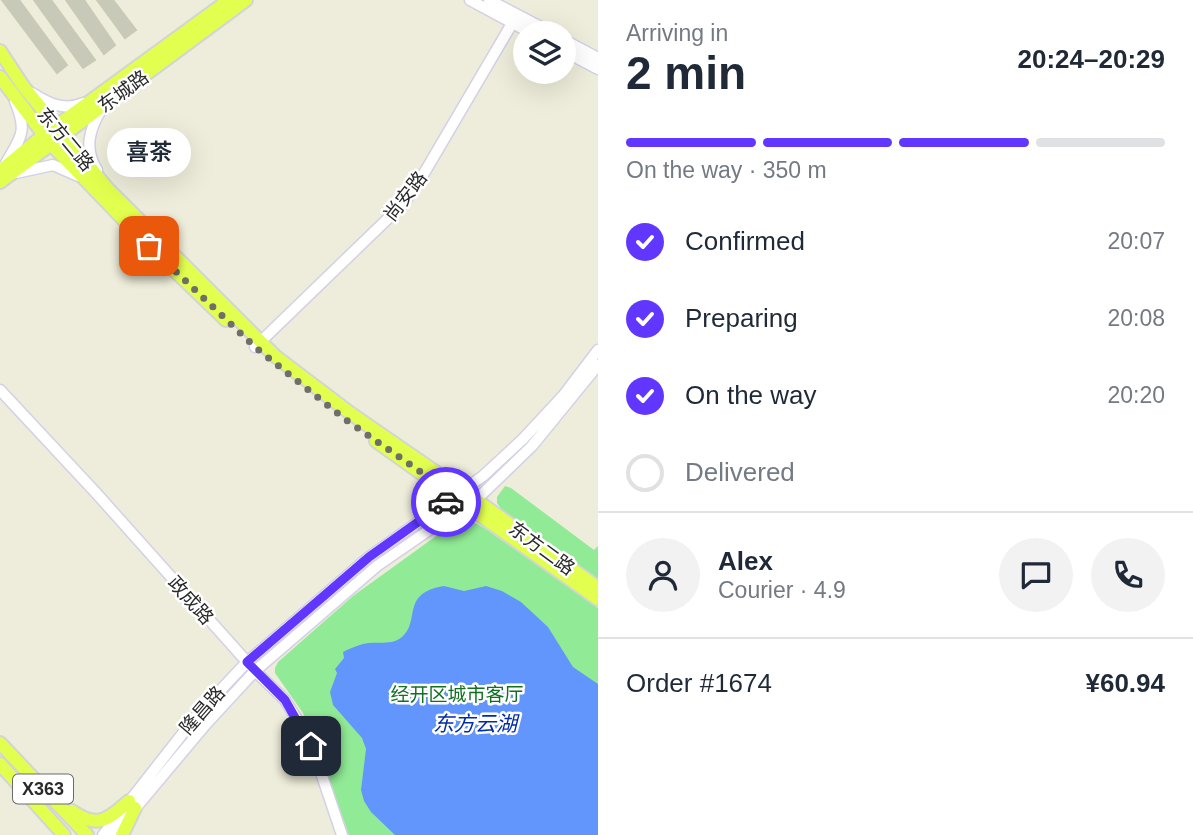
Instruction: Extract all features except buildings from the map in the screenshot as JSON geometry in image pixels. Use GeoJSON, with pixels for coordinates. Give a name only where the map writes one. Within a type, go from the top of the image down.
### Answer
{"type":"FeatureCollection","features":[{"type":"Feature","properties":{"kind":"main road","name":"东城路"},"geometry":{"type":"LineString","coordinates":[[0,182],[5,171],[229,0]]}},
{"type":"Feature","properties":{"kind":"main road","name":"东城路"},"geometry":{"type":"LineString","coordinates":[[101,100],[246,0]]}},
{"type":"Feature","properties":{"kind":"main road","name":"东方二路"},"geometry":{"type":"LineString","coordinates":[[0,51],[17,90],[48,140],[149,246],[257,344],[458,493],[598,588]]}},
{"type":"Feature","properties":{"kind":"main road","name":"东方二路"},"geometry":{"type":"LineString","coordinates":[[0,77],[59,131],[108,189],[257,344]]}},
{"type":"Feature","properties":{"kind":"main road","name":"东方二路"},"geometry":{"type":"LineString","coordinates":[[471,502],[598,599]]}},
{"type":"Feature","properties":{"kind":"main road","name":"X363"},"geometry":{"type":"LineString","coordinates":[[0,743],[87,835]]}},
{"type":"Feature","properties":{"kind":"main road","name":"X363"},"geometry":{"type":"LineString","coordinates":[[0,764],[64,835]]}},
{"type":"Feature","properties":{"kind":"main road"},"geometry":{"type":"LineString","coordinates":[[38,784],[83,819],[100,822],[132,804]]}},
{"type":"Feature","properties":{"kind":"main road"},"geometry":{"type":"LineString","coordinates":[[122,835],[132,804]]}},
{"type":"Feature","properties":{"kind":"street"},"geometry":{"type":"LineString","coordinates":[[470,0],[520,21]]}},
{"type":"Feature","properties":{"kind":"street"},"geometry":{"type":"LineString","coordinates":[[489,0],[515,19]]}},
{"type":"Feature","properties":{"kind":"street","name":"尚安路"},"geometry":{"type":"LineString","coordinates":[[257,344],[404,203],[515,19]]}},
{"type":"Feature","properties":{"kind":"street"},"geometry":{"type":"LineString","coordinates":[[576,46],[598,58]]}},
{"type":"Feature","properties":{"kind":"street"},"geometry":{"type":"LineString","coordinates":[[576,57],[598,69]]}},
{"type":"Feature","properties":{"kind":"street"},"geometry":{"type":"LineString","coordinates":[[17,90],[60,107],[101,100]]}},
{"type":"Feature","properties":{"kind":"street"},"geometry":{"type":"LineString","coordinates":[[5,171],[21,135],[23,121],[17,90]]}},
{"type":"Feature","properties":{"kind":"street"},"geometry":{"type":"LineString","coordinates":[[101,100],[90,128],[89,146],[91,161],[108,189]]}},
{"type":"Feature","properties":{"kind":"street"},"geometry":{"type":"LineString","coordinates":[[5,171],[53,165],[92,185]]}},
{"type":"Feature","properties":{"kind":"street","name":"隆昌路"},"geometry":{"type":"LineString","coordinates":[[113,835],[132,804],[198,714],[247,662],[369,557],[483,476],[523,439],[563,396],[598,350]]}},
{"type":"Feature","properties":{"kind":"street","name":"隆昌路"},"geometry":{"type":"LineString","coordinates":[[103,835],[255,671],[377,566],[471,502],[532,446],[598,365]]}},
{"type":"Feature","properties":{"kind":"street","name":"政成路"},"geometry":{"type":"LineString","coordinates":[[0,390],[255,671],[285,700],[304,732],[342,835]]}},
{"type":"Feature","properties":{"kind":"green space"},"geometry":{"type":"Polygon","coordinates":[[[505,486],[594,550],[598,546],[598,580],[502,510],[497,503],[497,497],[505,486]]]}},
{"type":"Feature","properties":{"kind":"green space","name":"东方云湖"},"geometry":{"type":"Polygon","coordinates":[[[471,521],[598,608],[598,835],[349,835],[303,713],[275,673],[278,662],[353,596],[450,526],[471,521]]]}},
{"type":"Feature","properties":{"kind":"water","name":"东方云湖"},"geometry":{"type":"Polygon","coordinates":[[[444,586],[464,591],[486,586],[502,591],[521,602],[548,627],[573,667],[598,684],[598,835],[395,835],[371,812],[364,801],[361,790],[366,749],[362,738],[333,705],[330,692],[337,673],[335,669],[344,658],[343,652],[362,644],[390,642],[402,637],[407,631],[416,601],[430,590],[444,586]]]}},
{"type":"Feature","properties":{"kind":"way so far"},"geometry":{"type":"LineString","coordinates":[[149,246],[255,347],[346,420],[454,495],[446,502]]}},
{"type":"Feature","properties":{"kind":"place","name":"喜茶"},"geometry":{"type":"Point","coordinates":[149,246]}},
{"type":"Feature","properties":{"kind":"route"},"geometry":{"type":"LineString","coordinates":[[311,746],[285,700],[247,662],[369,557],[446,502]]}},
{"type":"Feature","properties":{"kind":"park label","name":"经开区城市客厅"},"geometry":{"type":"Point","coordinates":[457,694]}}]}
